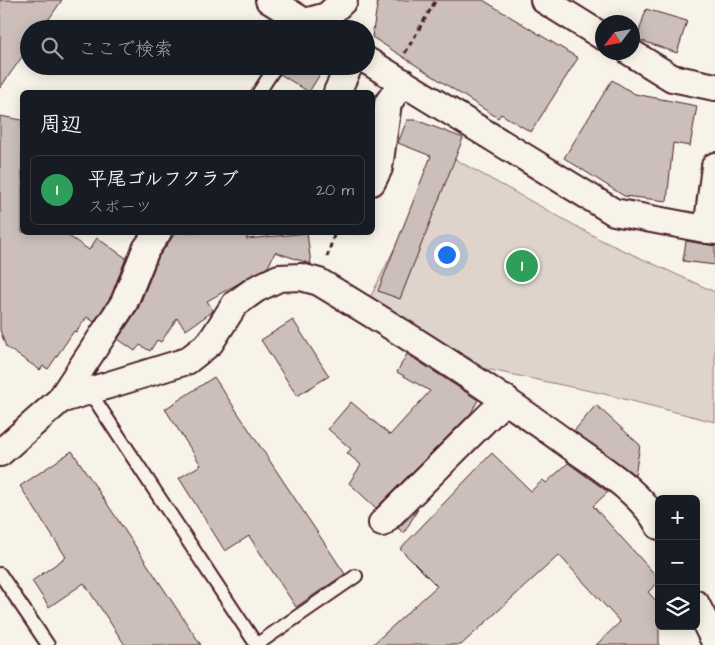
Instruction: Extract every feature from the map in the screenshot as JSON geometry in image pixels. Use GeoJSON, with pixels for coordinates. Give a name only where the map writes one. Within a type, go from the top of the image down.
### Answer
{"type":"FeatureCollection","features":[{"type":"Feature","properties":{"kind":"street"},"geometry":{"type":"LineString","coordinates":[[269,0],[297,20]]}},
{"type":"Feature","properties":{"kind":"street"},"geometry":{"type":"LineString","coordinates":[[320,20],[327,16],[344,0]]}},
{"type":"Feature","properties":{"kind":"street"},"geometry":{"type":"LineString","coordinates":[[544,0],[595,32]]}},
{"type":"Feature","properties":{"kind":"street"},"geometry":{"type":"LineString","coordinates":[[640,58],[672,78],[715,88]]}},
{"type":"Feature","properties":{"kind":"street"},"geometry":{"type":"LineString","coordinates":[[375,66],[614,212],[711,231],[715,166]]}},
{"type":"Feature","properties":{"kind":"street"},"geometry":{"type":"LineString","coordinates":[[338,90],[345,75]]}},
{"type":"Feature","properties":{"kind":"street"},"geometry":{"type":"LineString","coordinates":[[375,177],[380,168],[388,104],[397,79]]}},
{"type":"Feature","properties":{"kind":"street"},"geometry":{"type":"LineString","coordinates":[[0,452],[60,400],[124,303],[146,249],[156,235]]}},
{"type":"Feature","properties":{"kind":"street"},"geometry":{"type":"LineString","coordinates":[[60,400],[187,361],[210,343],[235,304],[256,288],[279,278],[301,277],[319,282],[506,399],[617,480],[655,518]]}},
{"type":"Feature","properties":{"kind":"street"},"geometry":{"type":"LineString","coordinates":[[382,523],[506,399]]}},
{"type":"Feature","properties":{"kind":"street"},"geometry":{"type":"LineString","coordinates":[[700,612],[715,642]]}},
{"type":"Feature","properties":{"kind":"lane"},"geometry":{"type":"LineString","coordinates":[[260,90],[270,75]]}},
{"type":"Feature","properties":{"kind":"lane"},"geometry":{"type":"LineString","coordinates":[[89,391],[256,645],[356,576]]}},
{"type":"Feature","properties":{"kind":"lane"},"geometry":{"type":"LineString","coordinates":[[0,574],[48,645]]}},
{"type":"Feature","properties":{"kind":"path"},"geometry":{"type":"LineString","coordinates":[[397,79],[436,0]]}},
{"type":"Feature","properties":{"kind":"shaded area"},"geometry":{"type":"Polygon","coordinates":[[[442,152],[603,241],[715,292],[715,422],[600,393],[476,367],[471,359],[369,300],[442,152]]]}},
{"type":"Feature","properties":{"kind":"building"},"geometry":{"type":"Polygon","coordinates":[[[0,0],[62,0],[48,20],[20,20],[20,60],[0,88],[0,0]]]}},
{"type":"Feature","properties":{"kind":"building"},"geometry":{"type":"Polygon","coordinates":[[[378,0],[483,0],[578,58],[531,132],[501,114],[498,118],[375,39],[375,20],[378,0]]]}},
{"type":"Feature","properties":{"kind":"building"},"geometry":{"type":"Polygon","coordinates":[[[646,9],[687,21],[677,53],[640,40],[640,29],[646,9]]]}},
{"type":"Feature","properties":{"kind":"building"},"geometry":{"type":"Polygon","coordinates":[[[282,75],[319,75],[310,90],[306,90],[282,75]]]}},
{"type":"Feature","properties":{"kind":"building"},"geometry":{"type":"Polygon","coordinates":[[[612,80],[635,94],[697,106],[690,146],[673,143],[667,201],[624,196],[564,158],[612,80]]]}},
{"type":"Feature","properties":{"kind":"building"},"geometry":{"type":"Polygon","coordinates":[[[0,116],[20,120],[20,235],[67,235],[89,250],[97,238],[126,258],[111,296],[94,322],[87,317],[76,332],[74,331],[48,369],[43,366],[40,370],[6,347],[0,330],[0,116]]]}},
{"type":"Feature","properties":{"kind":"building"},"geometry":{"type":"Polygon","coordinates":[[[407,120],[416,120],[463,138],[400,299],[378,291],[431,156],[398,143],[407,120]]]}},
{"type":"Feature","properties":{"kind":"building"},"geometry":{"type":"Polygon","coordinates":[[[174,235],[249,235],[246,239],[307,235],[311,264],[275,252],[268,267],[207,301],[213,310],[212,312],[186,330],[177,318],[161,342],[157,340],[150,351],[140,345],[135,351],[118,339],[138,309],[159,256],[174,235]]]}},
{"type":"Feature","properties":{"kind":"building"},"geometry":{"type":"Polygon","coordinates":[[[686,241],[715,246],[715,265],[683,261],[686,241]]]}},
{"type":"Feature","properties":{"kind":"building"},"geometry":{"type":"Polygon","coordinates":[[[293,320],[329,376],[297,396],[261,340],[293,320]]]}},
{"type":"Feature","properties":{"kind":"building"},"geometry":{"type":"Polygon","coordinates":[[[407,354],[478,400],[471,413],[376,508],[349,483],[361,465],[347,453],[351,449],[328,429],[351,402],[390,435],[430,391],[397,372],[407,354]]]}},
{"type":"Feature","properties":{"kind":"building"},"geometry":{"type":"Polygon","coordinates":[[[214,377],[345,574],[296,607],[249,536],[225,551],[179,478],[201,465],[165,409],[214,377]]]}},
{"type":"Feature","properties":{"kind":"building"},"geometry":{"type":"Polygon","coordinates":[[[596,405],[640,445],[635,475],[574,431],[596,405]]]}},
{"type":"Feature","properties":{"kind":"building"},"geometry":{"type":"Polygon","coordinates":[[[72,451],[201,645],[125,645],[84,583],[49,607],[32,581],[66,557],[20,486],[72,451]]]}},
{"type":"Feature","properties":{"kind":"building"},"geometry":{"type":"Polygon","coordinates":[[[492,453],[531,491],[543,480],[546,483],[568,463],[608,492],[593,506],[655,575],[655,586],[648,592],[655,600],[655,630],[659,630],[659,645],[596,645],[620,622],[559,555],[461,645],[372,645],[437,586],[400,549],[492,453]]]}},
{"type":"Feature","properties":{"kind":"building"},"geometry":{"type":"Polygon","coordinates":[[[418,509],[404,533],[398,528],[418,509]]]}},
{"type":"Feature","properties":{"kind":"place","name":"平尾ゴルフクラブ"},"geometry":{"type":"Point","coordinates":[522,266]}}]}
